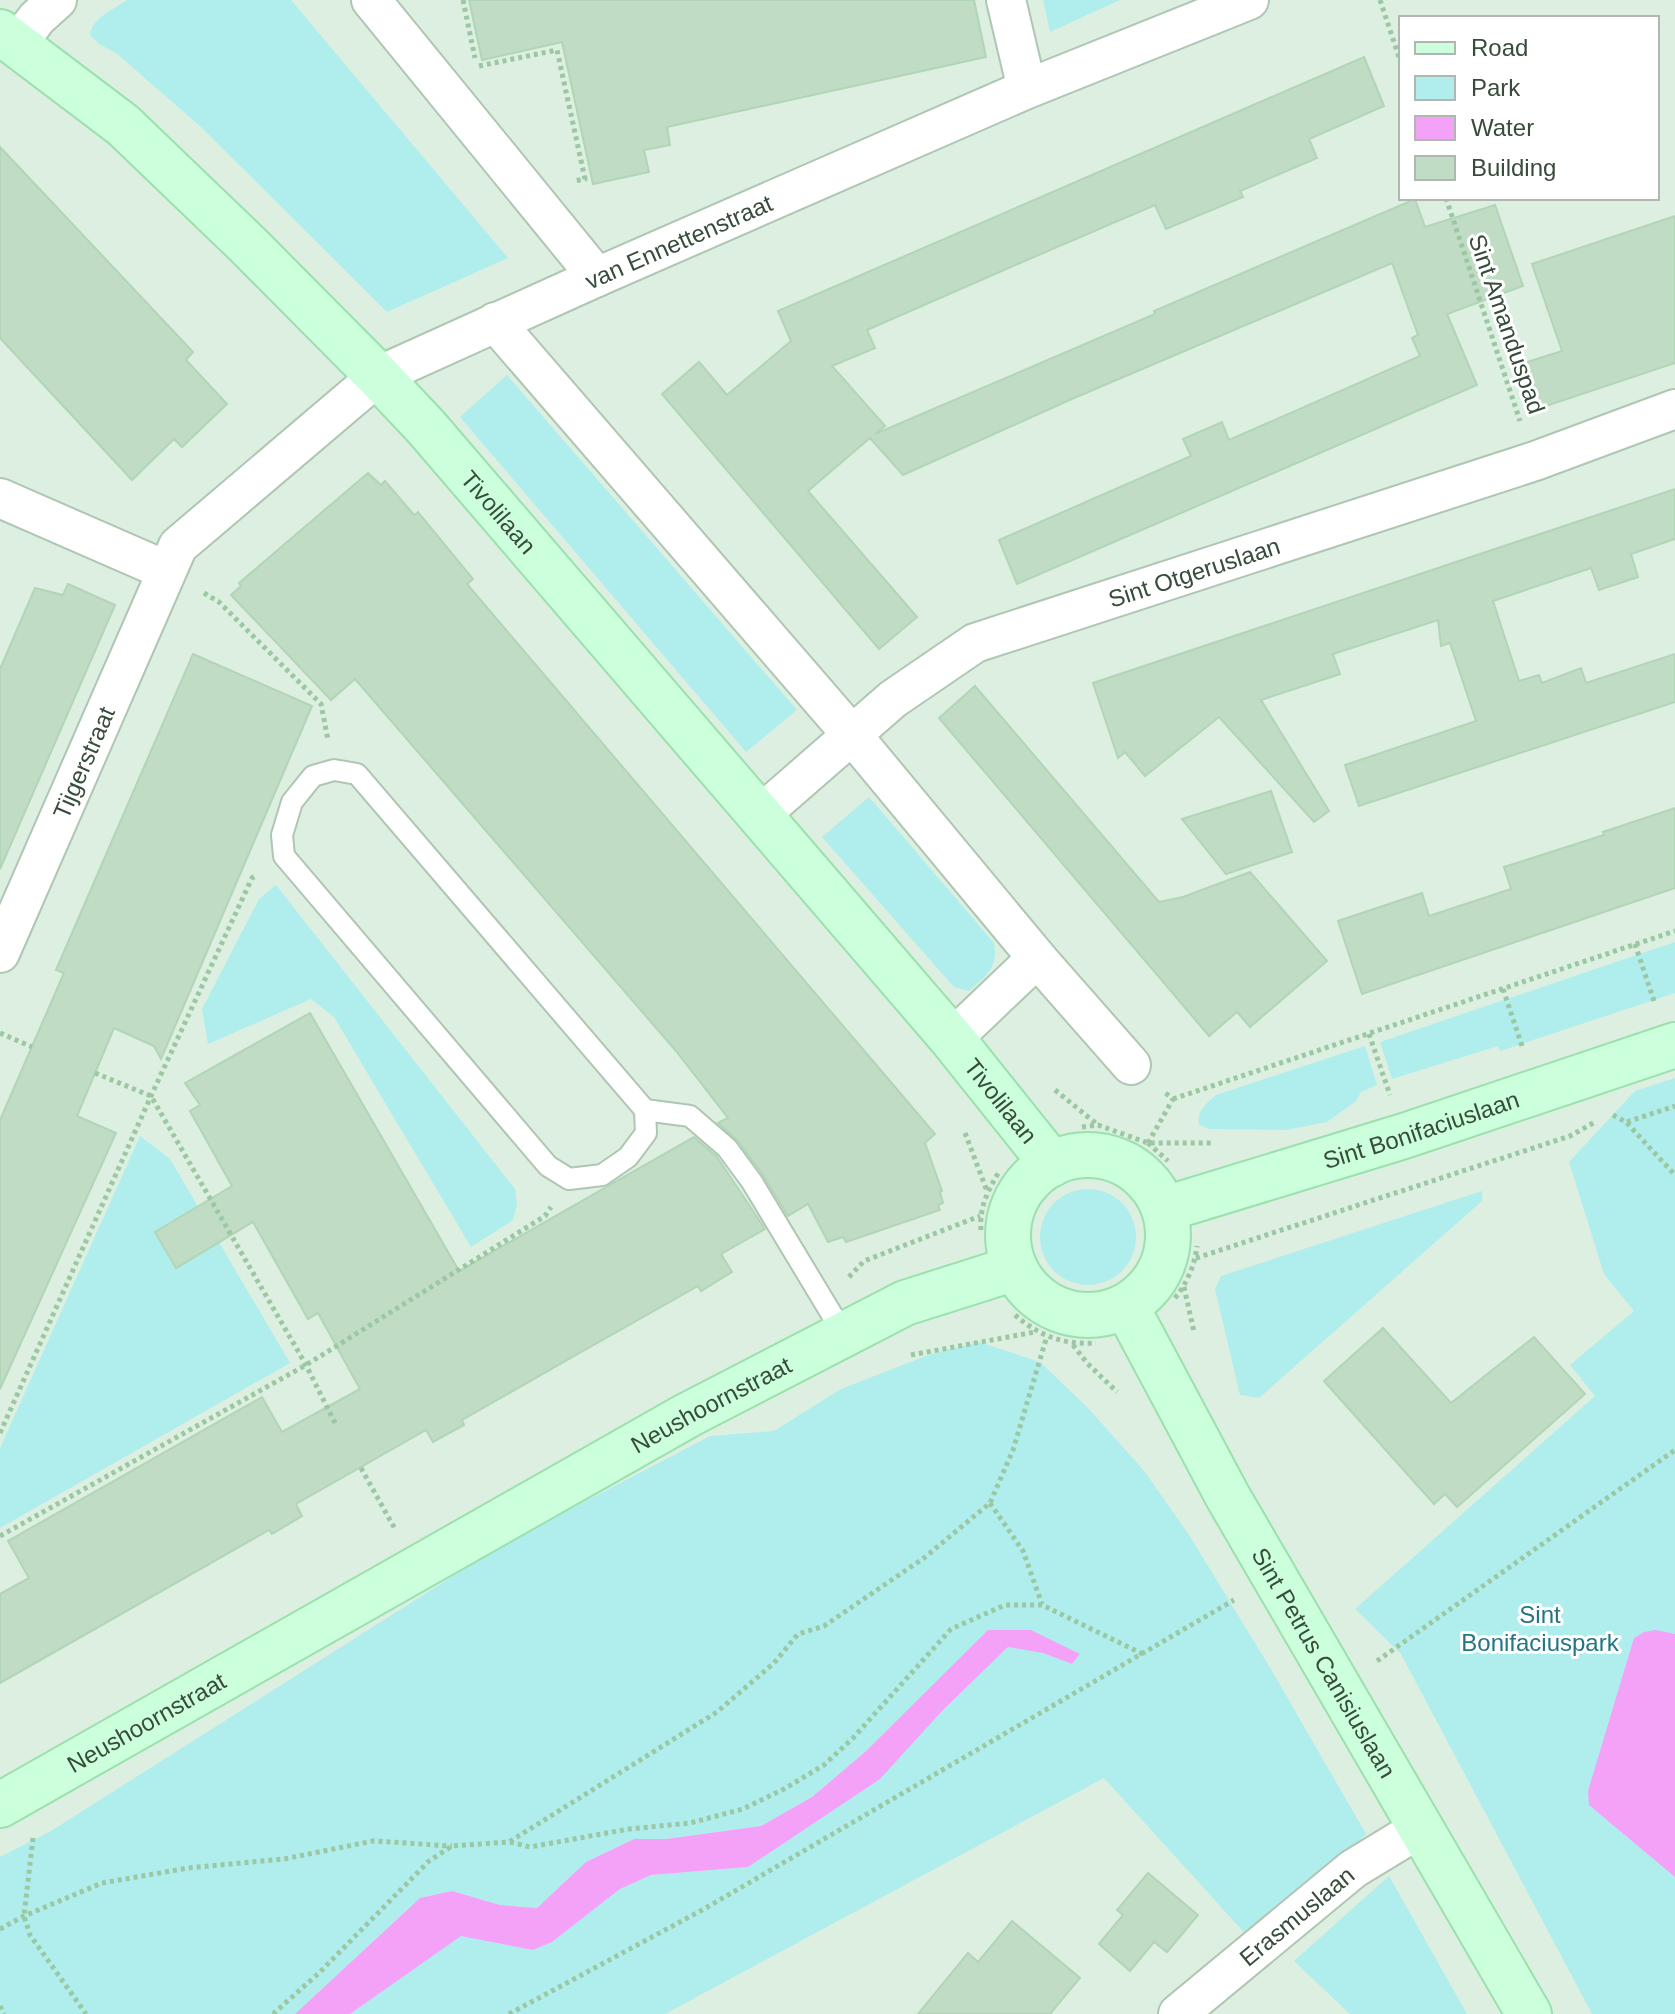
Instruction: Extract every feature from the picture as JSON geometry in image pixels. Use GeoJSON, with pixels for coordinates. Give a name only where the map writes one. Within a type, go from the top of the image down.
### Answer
{"type":"FeatureCollection","features":[{"type":"Feature","properties":{"kind":"main road","name":"Tivolilaan"},"geometry":{"type":"LineString","coordinates":[[8,38],[123,125],[426,427],[952,1039],[1052,1164]]}},
{"type":"Feature","properties":{"kind":"main road","name":"Sint Bonifaciuslaan"},"geometry":{"type":"LineString","coordinates":[[1165,1209],[1404,1136],[1672,1046]]}},
{"type":"Feature","properties":{"kind":"main road"},"geometry":{"type":"LineString","coordinates":[[1078,1155],[1105,1156],[1131,1166],[1151,1185],[1165,1209],[1169,1237],[1163,1265],[1149,1289],[1126,1306],[1101,1314],[1075,1314],[1050,1306],[1029,1290],[1015,1268],[1008,1245],[1009,1220],[1017,1198],[1032,1178],[1052,1164],[1078,1155]]}},
{"type":"Feature","properties":{"kind":"main road","name":"Neushoornstraat"},"geometry":{"type":"LineString","coordinates":[[9,1801],[688,1415],[905,1303],[1015,1268]]}},
{"type":"Feature","properties":{"kind":"main road","name":"Sint Petrus Canisiuslaan"},"geometry":{"type":"LineString","coordinates":[[1126,1306],[1228,1497],[1529,2014]]}},
{"type":"Feature","properties":{"kind":"street"},"geometry":{"type":"LineString","coordinates":[[8,38],[57,0]]}},
{"type":"Feature","properties":{"kind":"street"},"geometry":{"type":"LineString","coordinates":[[371,0],[597,277]]}},
{"type":"Feature","properties":{"kind":"street"},"geometry":{"type":"LineString","coordinates":[[1006,0],[1027,89]]}},
{"type":"Feature","properties":{"kind":"street","name":"van Ennettenstraat"},"geometry":{"type":"LineString","coordinates":[[165,570],[178,546],[378,376],[1027,89],[1249,0]]}},
{"type":"Feature","properties":{"kind":"street"},"geometry":{"type":"LineString","coordinates":[[495,322],[852,735],[1037,958],[1131,1065]]}},
{"type":"Feature","properties":{"kind":"street","name":"Sint Otgeruslaan"},"geometry":{"type":"LineString","coordinates":[[760,815],[893,699],[975,643],[1535,461],[1675,409]]}},
{"type":"Feature","properties":{"kind":"street"},"geometry":{"type":"LineString","coordinates":[[0,498],[165,570]]}},
{"type":"Feature","properties":{"kind":"street","name":"Tijgerstraat"},"geometry":{"type":"LineString","coordinates":[[0,953],[165,570]]}},
{"type":"Feature","properties":{"kind":"street","name":"Tivolilaan"},"geometry":{"type":"LineString","coordinates":[[952,1039],[1037,958]]}},
{"type":"Feature","properties":{"kind":"street","name":"Erasmuslaan"},"geometry":{"type":"LineString","coordinates":[[1178,2014],[1353,1869],[1422,1827]]}},
{"type":"Feature","properties":{"kind":"lane"},"geometry":{"type":"LineString","coordinates":[[334,770],[357,774],[645,1110],[646,1133],[628,1157],[602,1175],[569,1179],[548,1166],[284,856],[282,835],[292,802],[313,776],[334,770]]}},
{"type":"Feature","properties":{"kind":"lane"},"geometry":{"type":"LineString","coordinates":[[645,1110],[690,1116],[727,1148],[752,1182],[843,1333]]}},
{"type":"Feature","properties":{"kind":"path"},"geometry":{"type":"LineString","coordinates":[[463,0],[477,66],[557,50],[585,179],[563,184],[540,205]]}},
{"type":"Feature","properties":{"kind":"path"},"geometry":{"type":"LineString","coordinates":[[1380,0],[1399,57]]}},
{"type":"Feature","properties":{"kind":"path","name":"Sint Amanduspad"},"geometry":{"type":"LineString","coordinates":[[1447,200],[1535,461]]}},
{"type":"Feature","properties":{"kind":"path"},"geometry":{"type":"LineString","coordinates":[[165,570],[219,602],[321,704]]}},
{"type":"Feature","properties":{"kind":"path"},"geometry":{"type":"LineString","coordinates":[[0,1433],[252,878],[284,856]]}},
{"type":"Feature","properties":{"kind":"path"},"geometry":{"type":"LineString","coordinates":[[1173,1099],[1675,931]]}},
{"type":"Feature","properties":{"kind":"path"},"geometry":{"type":"LineString","coordinates":[[1635,944],[1672,1046]]}},
{"type":"Feature","properties":{"kind":"path"},"geometry":{"type":"LineString","coordinates":[[1503,989],[1537,1091]]}},
{"type":"Feature","properties":{"kind":"path"},"geometry":{"type":"LineString","coordinates":[[0,1033],[32,1047]]}},
{"type":"Feature","properties":{"kind":"path"},"geometry":{"type":"LineString","coordinates":[[1369,1034],[1404,1136]]}},
{"type":"Feature","properties":{"kind":"path"},"geometry":{"type":"LineString","coordinates":[[95,1073],[151,1096],[306,1365],[336,1425]]}},
{"type":"Feature","properties":{"kind":"path"},"geometry":{"type":"LineString","coordinates":[[1626,1122],[1675,1106]]}},
{"type":"Feature","properties":{"kind":"path"},"geometry":{"type":"LineString","coordinates":[[1604,1109],[1626,1122],[1675,1175]]}},
{"type":"Feature","properties":{"kind":"path"},"geometry":{"type":"LineString","coordinates":[[0,1536],[306,1365],[545,1216],[569,1179]]}},
{"type":"Feature","properties":{"kind":"path"},"geometry":{"type":"LineString","coordinates":[[509,1842],[717,1712],[774,1663],[798,1634],[824,1626],[924,1558],[990,1503],[1013,1450],[1047,1336]]}},
{"type":"Feature","properties":{"kind":"path"},"geometry":{"type":"LineString","coordinates":[[1339,1685],[1395,1650],[1675,1450]]}},
{"type":"Feature","properties":{"kind":"path"},"geometry":{"type":"LineString","coordinates":[[361,1468],[417,1569]]}},
{"type":"Feature","properties":{"kind":"path"},"geometry":{"type":"LineString","coordinates":[[990,1503],[1023,1551],[1042,1605]]}},
{"type":"Feature","properties":{"kind":"path"},"geometry":{"type":"LineString","coordinates":[[509,2014],[704,1909],[1274,1577]]}},
{"type":"Feature","properties":{"kind":"path"},"geometry":{"type":"LineString","coordinates":[[0,1929],[102,1883],[188,1868],[284,1859],[373,1841],[452,1846],[509,1842],[530,1847],[629,1829],[690,1823],[743,1809],[824,1765],[853,1738],[951,1629],[1005,1605],[1042,1605],[1143,1654]]}},
{"type":"Feature","properties":{"kind":"path"},"geometry":{"type":"LineString","coordinates":[[9,1801],[34,1828],[24,1916],[30,1935],[86,2014]]}},
{"type":"Feature","properties":{"kind":"path"},"geometry":{"type":"LineString","coordinates":[[273,2014],[320,1972],[429,1861],[452,1846]]}},
{"type":"Feature","properties":{"kind":"path"},"geometry":{"type":"LineString","coordinates":[[0,2006],[4,2014]]}},
{"type":"Feature","properties":{"kind":"shaded area"},"geometry":{"type":"Polygon","coordinates":[[[0,0],[1675,0],[1675,2014],[0,2014],[0,0]]]}},
{"type":"Feature","properties":{"kind":"green space"},"geometry":{"type":"Polygon","coordinates":[[[127,0],[291,0],[508,258],[387,312],[201,127],[116,53],[90,35],[99,19],[127,0]]]}},
{"type":"Feature","properties":{"kind":"green space"},"geometry":{"type":"Polygon","coordinates":[[[1043,0],[1120,0],[1050,32],[1043,0]]]}},
{"type":"Feature","properties":{"kind":"green space"},"geometry":{"type":"Polygon","coordinates":[[[507,375],[797,710],[746,752],[460,417],[507,375]]]}},
{"type":"Feature","properties":{"kind":"green space"},"geometry":{"type":"Polygon","coordinates":[[[869,797],[994,943],[993,965],[969,991],[954,987],[822,837],[869,797]]]}},
{"type":"Feature","properties":{"kind":"green space"},"geometry":{"type":"Polygon","coordinates":[[[276,885],[515,1189],[517,1205],[513,1220],[471,1247],[334,1017],[311,999],[208,1044],[202,1009],[259,899],[276,885]]]}},
{"type":"Feature","properties":{"kind":"green space"},"geometry":{"type":"Polygon","coordinates":[[[1675,942],[1675,993],[1500,1051],[1498,1046],[1392,1079],[1380,1042],[1675,942]]]}},
{"type":"Feature","properties":{"kind":"green space"},"geometry":{"type":"Polygon","coordinates":[[[1365,1046],[1377,1085],[1361,1092],[1356,1101],[1327,1122],[1286,1130],[1209,1129],[1199,1125],[1200,1112],[1216,1095],[1365,1046]]]}},
{"type":"Feature","properties":{"kind":"green space","name":"Sint Bonifaciuspark"},"geometry":{"type":"Polygon","coordinates":[[[1675,1078],[1675,2014],[1592,2014],[1401,1654],[1355,1609],[1595,1396],[1570,1365],[1634,1311],[1604,1274],[1569,1162],[1635,1091],[1675,1078]]]}},
{"type":"Feature","properties":{"kind":"green space"},"geometry":{"type":"Polygon","coordinates":[[[140,1136],[170,1159],[290,1363],[0,1528],[0,1448],[140,1136]]]}},
{"type":"Feature","properties":{"kind":"green space"},"geometry":{"type":"Polygon","coordinates":[[[1088,1189],[1106,1193],[1122,1203],[1132,1219],[1136,1237],[1132,1255],[1122,1271],[1106,1281],[1088,1285],[1070,1281],[1054,1271],[1044,1255],[1040,1237],[1044,1219],[1054,1203],[1070,1193],[1088,1189]]]}},
{"type":"Feature","properties":{"kind":"green space"},"geometry":{"type":"Polygon","coordinates":[[[1482,1191],[1482,1201],[1259,1398],[1240,1395],[1215,1289],[1221,1276],[1482,1191]]]}},
{"type":"Feature","properties":{"kind":"green space"},"geometry":{"type":"Polygon","coordinates":[[[979,1342],[1040,1362],[1089,1409],[1145,1472],[1191,1538],[1366,1834],[1250,1939],[1104,1778],[665,2014],[350,2014],[461,1935],[533,1950],[552,1942],[620,1889],[651,1875],[748,1867],[943,1710],[1008,1647],[1043,1653],[1072,1664],[1079,1654],[1031,1630],[988,1630],[865,1752],[812,1797],[761,1826],[666,1839],[634,1839],[586,1862],[537,1908],[500,1905],[452,1891],[420,1898],[295,2014],[0,2014],[0,1857],[51,1831],[502,1545],[710,1436],[774,1431],[841,1389],[931,1354],[979,1342]]]}},
{"type":"Feature","properties":{"kind":"green space"},"geometry":{"type":"Polygon","coordinates":[[[1389,1876],[1467,2014],[1350,2014],[1294,1961],[1389,1876]]]}},
{"type":"Feature","properties":{"kind":"water"},"geometry":{"type":"Polygon","coordinates":[[[988,1630],[1031,1630],[1080,1654],[1072,1664],[1043,1653],[1008,1647],[943,1710],[880,1779],[748,1867],[651,1875],[620,1889],[552,1942],[533,1950],[461,1936],[350,2014],[295,2014],[420,1898],[452,1891],[500,1905],[537,1908],[586,1862],[634,1839],[666,1839],[761,1826],[812,1797],[865,1752],[988,1630]]]}},
{"type":"Feature","properties":{"kind":"water"},"geometry":{"type":"Polygon","coordinates":[[[1656,1630],[1675,1634],[1675,1877],[1589,1805],[1588,1791],[1634,1638],[1656,1630]]]}},
{"type":"Feature","properties":{"kind":"building"},"geometry":{"type":"Polygon","coordinates":[[[469,0],[974,0],[986,57],[667,127],[670,145],[644,150],[649,172],[593,184],[562,42],[482,60],[469,0]]]}},
{"type":"Feature","properties":{"kind":"building"},"geometry":{"type":"Polygon","coordinates":[[[1364,57],[1384,106],[1309,139],[1317,158],[1240,191],[1243,197],[1166,229],[1155,205],[867,330],[875,348],[832,366],[885,426],[875,434],[1413,200],[1415,200],[1425,227],[1495,205],[1523,286],[1447,314],[1477,385],[1017,584],[999,540],[1191,456],[1183,439],[1222,422],[1229,440],[1420,356],[1412,338],[1418,335],[1392,263],[1074,398],[903,475],[870,438],[808,491],[917,617],[879,649],[662,394],[699,362],[727,395],[791,341],[778,311],[1364,57]]]}},
{"type":"Feature","properties":{"kind":"building"},"geometry":{"type":"Polygon","coordinates":[[[0,147],[193,352],[186,360],[227,404],[182,447],[174,439],[132,480],[0,338],[0,147]]]}},
{"type":"Feature","properties":{"kind":"building"},"geometry":{"type":"Polygon","coordinates":[[[1675,216],[1675,363],[1537,409],[1521,364],[1562,351],[1532,264],[1675,216]]]}},
{"type":"Feature","properties":{"kind":"building"},"geometry":{"type":"Polygon","coordinates":[[[368,473],[381,485],[385,481],[414,515],[418,512],[473,579],[467,584],[935,1134],[925,1143],[942,1191],[943,1203],[938,1205],[940,1210],[846,1242],[843,1237],[828,1242],[808,1204],[788,1216],[737,1140],[718,1123],[728,1118],[676,1051],[355,679],[331,700],[231,595],[241,586],[239,583],[368,473]]]}},
{"type":"Feature","properties":{"kind":"building"},"geometry":{"type":"Polygon","coordinates":[[[1675,489],[1675,539],[1631,554],[1638,577],[1599,590],[1591,568],[1493,601],[1519,681],[1539,675],[1542,683],[1581,668],[1586,683],[1675,654],[1675,702],[1359,806],[1345,765],[1476,721],[1450,643],[1441,646],[1438,620],[1333,654],[1340,674],[1261,700],[1329,811],[1314,822],[1219,717],[1145,776],[1125,752],[1118,758],[1093,683],[1675,489]]]}},
{"type":"Feature","properties":{"kind":"building"},"geometry":{"type":"Polygon","coordinates":[[[68,584],[115,605],[0,869],[0,669],[35,588],[63,595],[68,584]]]}},
{"type":"Feature","properties":{"kind":"building"},"geometry":{"type":"Polygon","coordinates":[[[193,654],[312,706],[161,1059],[154,1046],[114,1028],[77,1116],[116,1133],[0,1389],[0,1120],[64,973],[56,970],[193,654]]]}},
{"type":"Feature","properties":{"kind":"building"},"geometry":{"type":"Polygon","coordinates":[[[975,686],[1159,902],[1183,897],[1250,872],[1327,961],[1250,1027],[1237,1012],[1209,1036],[939,718],[975,686]]]}},
{"type":"Feature","properties":{"kind":"building"},"geometry":{"type":"Polygon","coordinates":[[[1271,791],[1292,852],[1226,874],[1182,819],[1271,791]]]}},
{"type":"Feature","properties":{"kind":"building"},"geometry":{"type":"Polygon","coordinates":[[[1675,808],[1675,888],[1362,994],[1338,921],[1422,893],[1429,916],[1511,889],[1504,867],[1675,808]]]}},
{"type":"Feature","properties":{"kind":"building"},"geometry":{"type":"Polygon","coordinates":[[[310,1013],[459,1271],[694,1137],[717,1157],[765,1229],[721,1254],[732,1272],[701,1291],[698,1286],[462,1420],[464,1425],[433,1442],[426,1430],[296,1504],[302,1516],[272,1534],[269,1530],[0,1683],[0,1594],[29,1578],[8,1541],[262,1397],[282,1432],[360,1389],[318,1313],[308,1319],[253,1222],[176,1268],[155,1232],[232,1186],[190,1111],[200,1105],[185,1083],[310,1013]]]}},
{"type":"Feature","properties":{"kind":"building"},"geometry":{"type":"Polygon","coordinates":[[[1383,1328],[1451,1403],[1534,1337],[1585,1394],[1457,1507],[1445,1494],[1434,1504],[1324,1381],[1383,1328]]]}},
{"type":"Feature","properties":{"kind":"building"},"geometry":{"type":"Polygon","coordinates":[[[1148,1873],[1198,1915],[1167,1952],[1154,1942],[1130,1971],[1099,1944],[1123,1915],[1117,1910],[1148,1873]]]}},
{"type":"Feature","properties":{"kind":"building"},"geometry":{"type":"Polygon","coordinates":[[[1012,1921],[1080,1978],[1050,2014],[918,2014],[968,1953],[978,1962],[1012,1921]]]}}]}
